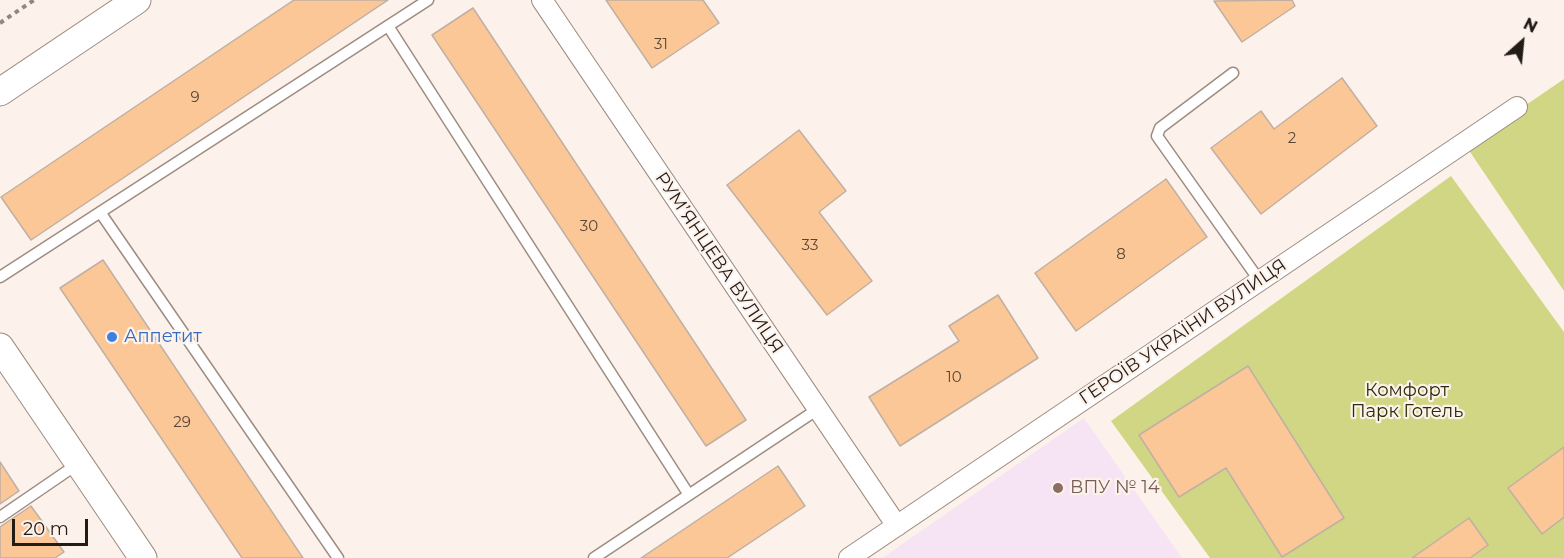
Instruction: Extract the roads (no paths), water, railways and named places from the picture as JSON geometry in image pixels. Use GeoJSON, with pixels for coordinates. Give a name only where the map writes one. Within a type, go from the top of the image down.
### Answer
{"type":"FeatureCollection","features":[{"type":"Feature","properties":{"kind":"street"},"geometry":{"type":"LineString","coordinates":[[0,92],[137,0]]}},
{"type":"Feature","properties":{"kind":"street","name":"РУМ’ЯНЦЕВА ВУЛИЦЯ"},"geometry":{"type":"LineString","coordinates":[[542,0],[897,526]]}},
{"type":"Feature","properties":{"kind":"street","name":"ГЕРОЇВ УКРАЇНИ ВУЛИЦЯ"},"geometry":{"type":"LineString","coordinates":[[849,558],[1517,107]]}},
{"type":"Feature","properties":{"kind":"street"},"geometry":{"type":"LineString","coordinates":[[0,347],[143,558]]}},
{"type":"Feature","properties":{"kind":"lane"},"geometry":{"type":"LineString","coordinates":[[0,277],[428,0]]}},
{"type":"Feature","properties":{"kind":"lane"},"geometry":{"type":"LineString","coordinates":[[387,26],[689,495]]}},
{"type":"Feature","properties":{"kind":"lane"},"geometry":{"type":"LineString","coordinates":[[1233,73],[1160,128],[1157,136],[1259,280]]}},
{"type":"Feature","properties":{"kind":"lane"},"geometry":{"type":"LineString","coordinates":[[100,212],[338,558]]}},
{"type":"Feature","properties":{"kind":"lane"},"geometry":{"type":"LineString","coordinates":[[594,558],[818,409]]}},
{"type":"Feature","properties":{"kind":"lane"},"geometry":{"type":"LineString","coordinates":[[0,517],[79,463]]}},
{"type":"Feature","properties":{"kind":"place","name":"Аппетит"},"geometry":{"type":"Point","coordinates":[112,337]}},
{"type":"Feature","properties":{"kind":"place","name":"ВПУ № 14"},"geometry":{"type":"Point","coordinates":[1058,488]}},
{"type":"Feature","properties":{"kind":"park label","name":"Комфорт Парк Готель"},"geometry":{"type":"Point","coordinates":[1407,401]}}]}
